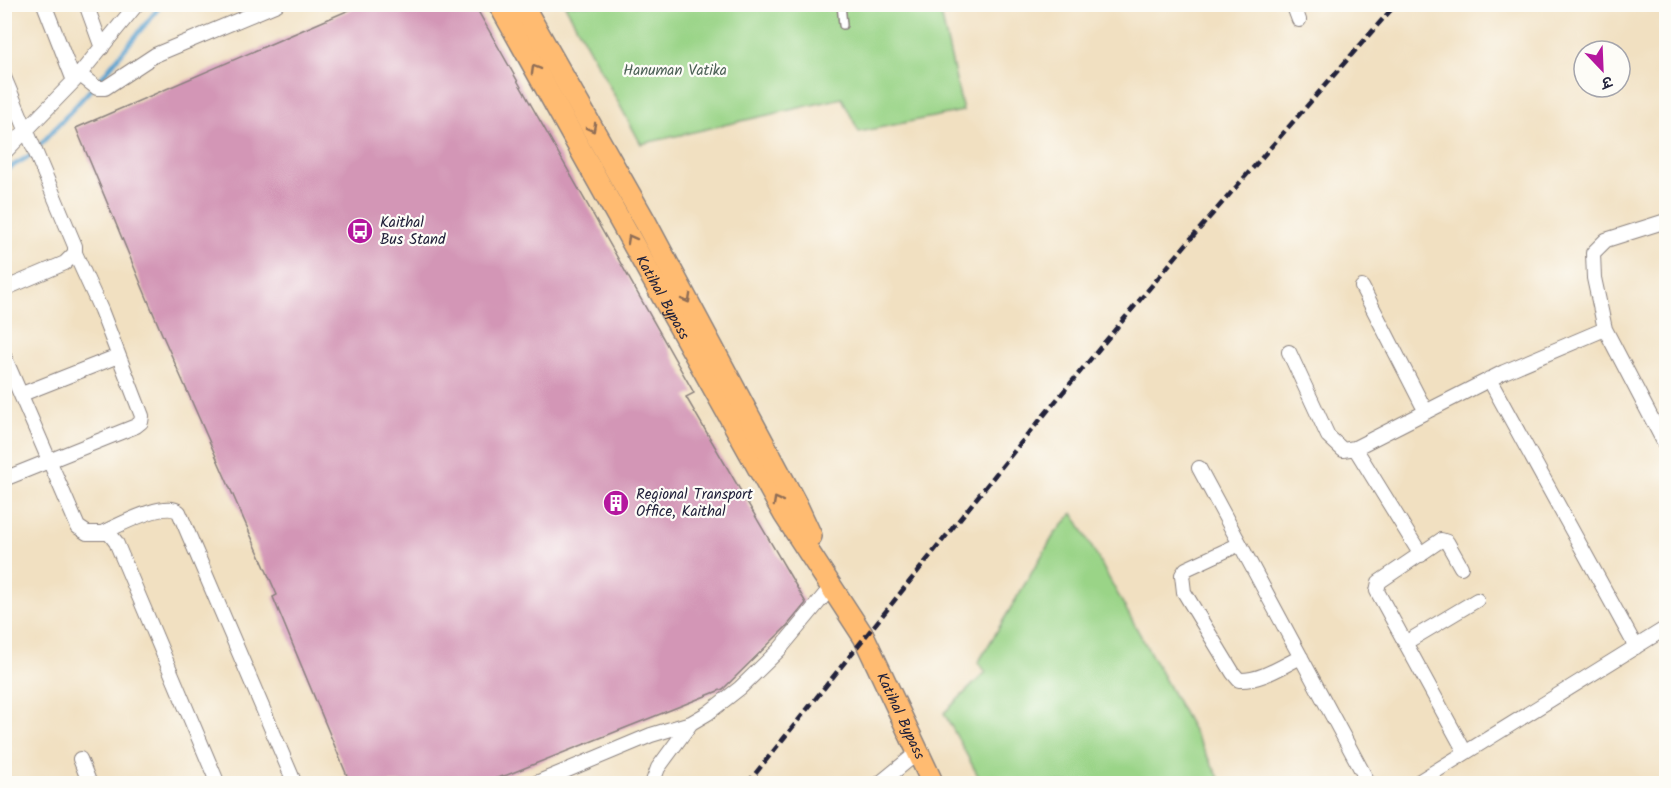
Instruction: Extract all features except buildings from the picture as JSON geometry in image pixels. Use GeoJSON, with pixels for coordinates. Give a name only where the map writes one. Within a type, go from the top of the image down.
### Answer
{"type":"FeatureCollection","features":[{"type":"Feature","properties":{"kind":"main road","name":"Katihal Bypass"},"geometry":{"type":"LineString","coordinates":[[499,4],[784,514],[864,637],[933,783]]}},
{"type":"Feature","properties":{"kind":"main road","name":"Katihal Bypass"},"geometry":{"type":"LineString","coordinates":[[522,4],[707,335],[798,508],[832,586]]}},
{"type":"Feature","properties":{"kind":"street"},"geometry":{"type":"LineString","coordinates":[[44,4],[84,81],[105,88],[155,55],[277,4]]}},
{"type":"Feature","properties":{"kind":"street"},"geometry":{"type":"LineString","coordinates":[[86,4],[102,48]]}},
{"type":"Feature","properties":{"kind":"street"},"geometry":{"type":"LineString","coordinates":[[4,153],[29,137],[84,81],[102,48],[136,4]]}},
{"type":"Feature","properties":{"kind":"street"},"geometry":{"type":"LineString","coordinates":[[1293,4],[1299,20]]}},
{"type":"Feature","properties":{"kind":"street"},"geometry":{"type":"LineString","coordinates":[[4,77],[75,246],[75,253],[142,416],[141,422],[136,426],[4,479]]}},
{"type":"Feature","properties":{"kind":"street"},"geometry":{"type":"LineString","coordinates":[[1666,220],[1606,240],[1593,252],[1594,278],[1605,329],[1666,446]]}},
{"type":"Feature","properties":{"kind":"street"},"geometry":{"type":"LineString","coordinates":[[4,289],[65,263],[75,253]]}},
{"type":"Feature","properties":{"kind":"street"},"geometry":{"type":"LineString","coordinates":[[1362,287],[1426,412]]}},
{"type":"Feature","properties":{"kind":"street"},"geometry":{"type":"LineString","coordinates":[[1289,352],[1328,436],[1343,450],[1355,448],[1489,379],[1605,329]]}},
{"type":"Feature","properties":{"kind":"street"},"geometry":{"type":"LineString","coordinates":[[4,356],[14,388],[50,460],[81,530],[87,533],[104,532],[159,509],[170,507],[179,512],[295,783]]}},
{"type":"Feature","properties":{"kind":"street"},"geometry":{"type":"LineString","coordinates":[[14,388],[118,356]]}},
{"type":"Feature","properties":{"kind":"street"},"geometry":{"type":"LineString","coordinates":[[1489,379],[1636,647]]}},
{"type":"Feature","properties":{"kind":"street"},"geometry":{"type":"LineString","coordinates":[[1355,448],[1421,555]]}},
{"type":"Feature","properties":{"kind":"street"},"geometry":{"type":"LineString","coordinates":[[1200,468],[1369,783]]}},
{"type":"Feature","properties":{"kind":"street"},"geometry":{"type":"LineString","coordinates":[[104,532],[109,533],[116,542],[218,783]]}},
{"type":"Feature","properties":{"kind":"street"},"geometry":{"type":"LineString","coordinates":[[1461,567],[1444,540],[1379,582],[1377,591],[1465,752]]}},
{"type":"Feature","properties":{"kind":"street"},"geometry":{"type":"LineString","coordinates":[[1240,544],[1186,569],[1182,575],[1184,592],[1239,680],[1258,678],[1301,657]]}},
{"type":"Feature","properties":{"kind":"street"},"geometry":{"type":"LineString","coordinates":[[534,783],[651,735],[691,723],[723,703],[779,650],[832,586]]}},
{"type":"Feature","properties":{"kind":"street"},"geometry":{"type":"LineString","coordinates":[[1406,642],[1477,600]]}},
{"type":"Feature","properties":{"kind":"street"},"geometry":{"type":"LineString","coordinates":[[1415,783],[1666,628]]}},
{"type":"Feature","properties":{"kind":"street"},"geometry":{"type":"LineString","coordinates":[[652,783],[658,768],[691,723]]}},
{"type":"Feature","properties":{"kind":"street"},"geometry":{"type":"LineString","coordinates":[[879,783],[918,752]]}},
{"type":"Feature","properties":{"kind":"street"},"geometry":{"type":"LineString","coordinates":[[80,759],[90,783]]}},
{"type":"Feature","properties":{"kind":"lane"},"geometry":{"type":"LineString","coordinates":[[840,4],[843,25]]}},
{"type":"Feature","properties":{"kind":"green space","name":"Hanuman Vatika"},"geometry":{"type":"Polygon","coordinates":[[[565,5],[939,5],[963,111],[859,132],[842,98],[641,144],[565,5]]]}},
{"type":"Feature","properties":{"kind":"green space"},"geometry":{"type":"Polygon","coordinates":[[[1073,513],[1222,783],[982,783],[944,713],[986,672],[978,663],[1054,535],[1073,513]]]}},
{"type":"Feature","properties":{"kind":"waterway"},"geometry":{"type":"LineString","coordinates":[[4,171],[31,155],[101,78],[162,4]]}},
{"type":"Feature","properties":{"kind":"railway"},"geometry":{"type":"LineString","coordinates":[[747,784],[1020,444],[1188,242],[1396,4]]}},
{"type":"Feature","properties":{"kind":"place","name":"Kaithal Bus Stand"},"geometry":{"type":"Point","coordinates":[360,231]}},
{"type":"Feature","properties":{"kind":"place","name":"Regional Transport Office, Kaithal"},"geometry":{"type":"Point","coordinates":[616,503]}}]}
